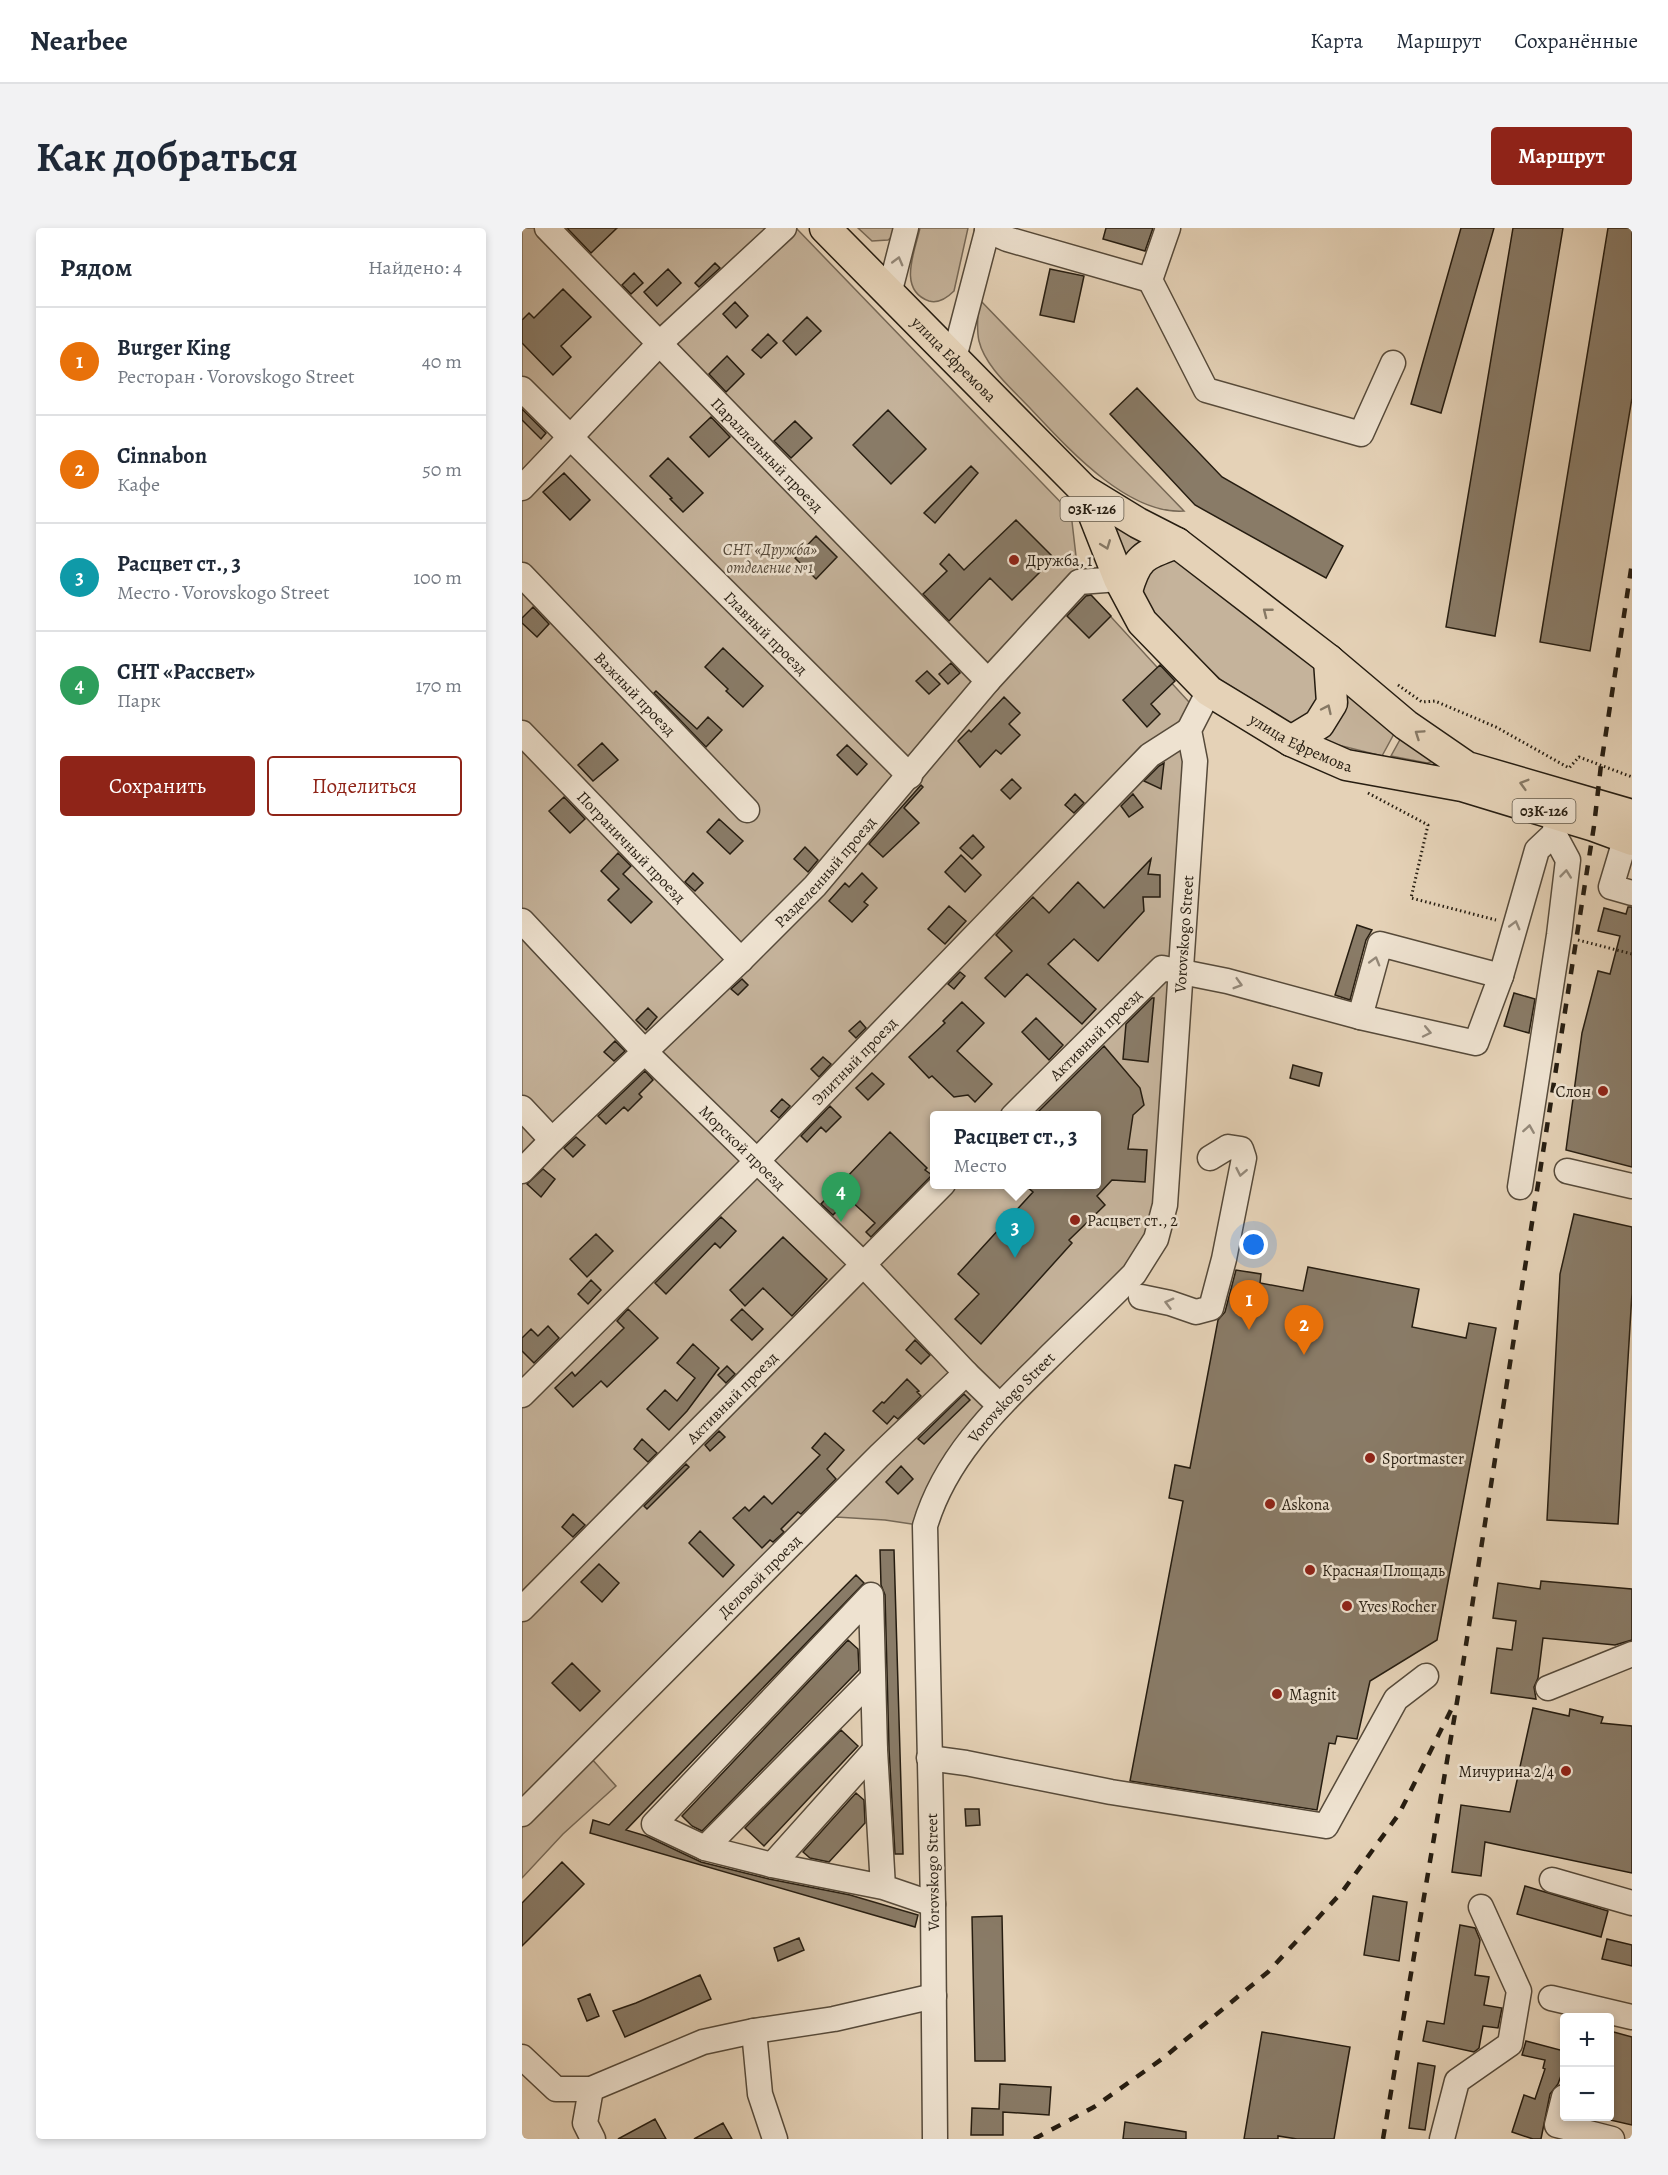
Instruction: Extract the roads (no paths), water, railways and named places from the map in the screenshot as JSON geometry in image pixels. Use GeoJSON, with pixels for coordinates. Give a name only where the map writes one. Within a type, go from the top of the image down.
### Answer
{"type":"FeatureCollection","features":[{"type":"Feature","properties":{"kind":"main road","name":"улица Ефремова"},"geometry":{"type":"LineString","coordinates":[[825,228],[1084,490],[1138,523],[1177,543],[1329,660],[1406,725],[1467,767],[1630,831]]}},
{"type":"Feature","properties":{"kind":"main road","name":"улица Ефремова"},"geometry":{"type":"LineString","coordinates":[[1084,490],[1123,585],[1142,622],[1209,691],[1291,741],[1346,765],[1462,786],[1556,825],[1630,831]]}},
{"type":"Feature","properties":{"kind":"main road"},"geometry":{"type":"LineString","coordinates":[[1123,585],[1134,568],[1150,552],[1177,543]]}},
{"type":"Feature","properties":{"kind":"main road"},"geometry":{"type":"LineString","coordinates":[[1291,741],[1319,724],[1332,703],[1329,660]]}},
{"type":"Feature","properties":{"kind":"street","name":"Параллельный проезд"},"geometry":{"type":"LineString","coordinates":[[547,228],[988,681]]}},
{"type":"Feature","properties":{"kind":"street"},"geometry":{"type":"LineString","coordinates":[[522,488],[660,344],[784,228]]}},
{"type":"Feature","properties":{"kind":"street"},"geometry":{"type":"LineString","coordinates":[[889,294],[906,228]]}},
{"type":"Feature","properties":{"kind":"street"},"geometry":{"type":"LineString","coordinates":[[1168,228],[1150,280],[1206,390],[1361,434],[1393,363]]}},
{"type":"Feature","properties":{"kind":"street"},"geometry":{"type":"LineString","coordinates":[[954,358],[987,229],[1007,239],[1150,280]]}},
{"type":"Feature","properties":{"kind":"street","name":"Главный проезд"},"geometry":{"type":"LineString","coordinates":[[522,389],[910,776]]}},
{"type":"Feature","properties":{"kind":"street","name":"Важный проезд"},"geometry":{"type":"LineString","coordinates":[[522,575],[747,810]]}},
{"type":"Feature","properties":{"kind":"street","name":"Разделенный проезд"},"geometry":{"type":"LineString","coordinates":[[522,1172],[552,1140],[741,960],[814,886],[910,776],[988,681],[1079,582],[1123,585]]}},
{"type":"Feature","properties":{"kind":"street"},"geometry":{"type":"LineString","coordinates":[[1189,730],[1209,691]]}},
{"type":"Feature","properties":{"kind":"street","name":"Vorovskogo Street"},"geometry":{"type":"LineString","coordinates":[[935,2139],[933,1904],[925,1526],[931,1505],[942,1482],[966,1445],[999,1405],[1134,1274],[1156,1239],[1165,1205],[1195,761],[1189,730]]}},
{"type":"Feature","properties":{"kind":"street","name":"Элитный проезд"},"geometry":{"type":"LineString","coordinates":[[522,1395],[757,1161],[1150,755],[1189,730]]}},
{"type":"Feature","properties":{"kind":"street","name":"Пограничный проезд"},"geometry":{"type":"LineString","coordinates":[[522,734],[741,960]]}},
{"type":"Feature","properties":{"kind":"street"},"geometry":{"type":"LineString","coordinates":[[1181,971],[1360,1017],[1476,1043],[1501,976],[1537,850],[1556,825]]}},
{"type":"Feature","properties":{"kind":"street"},"geometry":{"type":"LineString","coordinates":[[1520,1187],[1559,935],[1568,861],[1556,825]]}},
{"type":"Feature","properties":{"kind":"street"},"geometry":{"type":"LineString","coordinates":[[1630,831],[1611,887],[1632,893]]}},
{"type":"Feature","properties":{"kind":"street","name":"Морской проезд"},"geometry":{"type":"LineString","coordinates":[[522,921],[644,1051],[862,1264],[966,1372]]}},
{"type":"Feature","properties":{"kind":"street"},"geometry":{"type":"LineString","coordinates":[[1360,1017],[1380,945],[1501,976]]}},
{"type":"Feature","properties":{"kind":"street","name":"Активный проезд"},"geometry":{"type":"LineString","coordinates":[[1018,1111],[1162,968],[1181,971]]}},
{"type":"Feature","properties":{"kind":"street"},"geometry":{"type":"LineString","coordinates":[[522,1108],[552,1140]]}},
{"type":"Feature","properties":{"kind":"street"},"geometry":{"type":"LineString","coordinates":[[1141,1297],[1170,1303],[1196,1312],[1211,1308],[1224,1258],[1244,1158],[1241,1149],[1228,1147],[1210,1158]]}},
{"type":"Feature","properties":{"kind":"street"},"geometry":{"type":"LineString","coordinates":[[1567,1171],[1632,1186]]}},
{"type":"Feature","properties":{"kind":"street","name":"Активный проезд"},"geometry":{"type":"LineString","coordinates":[[522,1609],[939,1189]]}},
{"type":"Feature","properties":{"kind":"street"},"geometry":{"type":"LineString","coordinates":[[966,1372],[999,1405]]}},
{"type":"Feature","properties":{"kind":"street","name":"Деловой проезд"},"geometry":{"type":"LineString","coordinates":[[522,1814],[879,1456],[966,1372]]}},
{"type":"Feature","properties":{"kind":"street"},"geometry":{"type":"LineString","coordinates":[[883,1887],[875,1750],[871,1595],[654,1824],[705,1848],[883,1887],[933,1904]]}},
{"type":"Feature","properties":{"kind":"street"},"geometry":{"type":"LineString","coordinates":[[1548,1688],[1632,1654]]}},
{"type":"Feature","properties":{"kind":"street"},"geometry":{"type":"LineString","coordinates":[[929,1758],[966,1763],[1111,1792],[1326,1826],[1396,1699],[1426,1676]]}},
{"type":"Feature","properties":{"kind":"street"},"geometry":{"type":"LineString","coordinates":[[705,1848],[873,1678]]}},
{"type":"Feature","properties":{"kind":"street"},"geometry":{"type":"LineString","coordinates":[[772,1864],[875,1750]]}},
{"type":"Feature","properties":{"kind":"street"},"geometry":{"type":"LineString","coordinates":[[1552,1880],[1632,1903]]}},
{"type":"Feature","properties":{"kind":"street"},"geometry":{"type":"LineString","coordinates":[[1442,2139],[1457,2081],[1510,2044],[1512,2033],[1519,1991],[1481,1907]]}},
{"type":"Feature","properties":{"kind":"street"},"geometry":{"type":"LineString","coordinates":[[522,2057],[556,2088],[591,2089],[703,2043],[754,2031],[834,2019],[934,1996]]}},
{"type":"Feature","properties":{"kind":"street"},"geometry":{"type":"LineString","coordinates":[[1551,1998],[1632,2017]]}},
{"type":"Feature","properties":{"kind":"street"},"geometry":{"type":"LineString","coordinates":[[754,2031],[760,2094],[776,2139]]}},
{"type":"Feature","properties":{"kind":"street"},"geometry":{"type":"LineString","coordinates":[[591,2089],[585,2123],[593,2139]]}},
{"type":"Feature","properties":{"kind":"street"},"geometry":{"type":"LineString","coordinates":[[1560,2113],[1557,2125],[1612,2139]]}},
{"type":"Feature","properties":{"kind":"railway"},"geometry":{"type":"LineString","coordinates":[[1383,2139],[1458,1696],[1594,826],[1632,563]]}},
{"type":"Feature","properties":{"kind":"railway"},"geometry":{"type":"LineString","coordinates":[[1034,2139],[1094,2107],[1162,2059],[1268,1972],[1342,1892],[1399,1814],[1451,1710]]}},
{"type":"Feature","properties":{"kind":"place","name":"Дружба, 1"},"geometry":{"type":"Point","coordinates":[1014,560]}},
{"type":"Feature","properties":{"kind":"place","name":"Слон"},"geometry":{"type":"Point","coordinates":[1603,1091]}},
{"type":"Feature","properties":{"kind":"place","name":"Расцвет ст., 2"},"geometry":{"type":"Point","coordinates":[1075,1220]}},
{"type":"Feature","properties":{"kind":"place","name":"СНТ «Рассвет»"},"geometry":{"type":"Point","coordinates":[841,1222]}},
{"type":"Feature","properties":{"kind":"place","name":"Расцвет ст., 3"},"geometry":{"type":"Point","coordinates":[1015,1258]}},
{"type":"Feature","properties":{"kind":"place","name":"Burger King"},"geometry":{"type":"Point","coordinates":[1249,1330]}},
{"type":"Feature","properties":{"kind":"place","name":"Cinnabon"},"geometry":{"type":"Point","coordinates":[1304,1355]}},
{"type":"Feature","properties":{"kind":"place","name":"Sportmaster"},"geometry":{"type":"Point","coordinates":[1370,1458]}},
{"type":"Feature","properties":{"kind":"place","name":"Askona"},"geometry":{"type":"Point","coordinates":[1270,1504]}},
{"type":"Feature","properties":{"kind":"place","name":"Красная Площадь"},"geometry":{"type":"Point","coordinates":[1310,1570]}},
{"type":"Feature","properties":{"kind":"place","name":"Yves Rocher"},"geometry":{"type":"Point","coordinates":[1347,1606]}},
{"type":"Feature","properties":{"kind":"place","name":"Magnit"},"geometry":{"type":"Point","coordinates":[1277,1694]}},
{"type":"Feature","properties":{"kind":"place","name":"Мичурина 2/4"},"geometry":{"type":"Point","coordinates":[1566,1771]}},
{"type":"Feature","properties":{"kind":"park label","name":"СНТ «Дружба» отделение №1"},"geometry":{"type":"Point","coordinates":[770,558]}}]}
